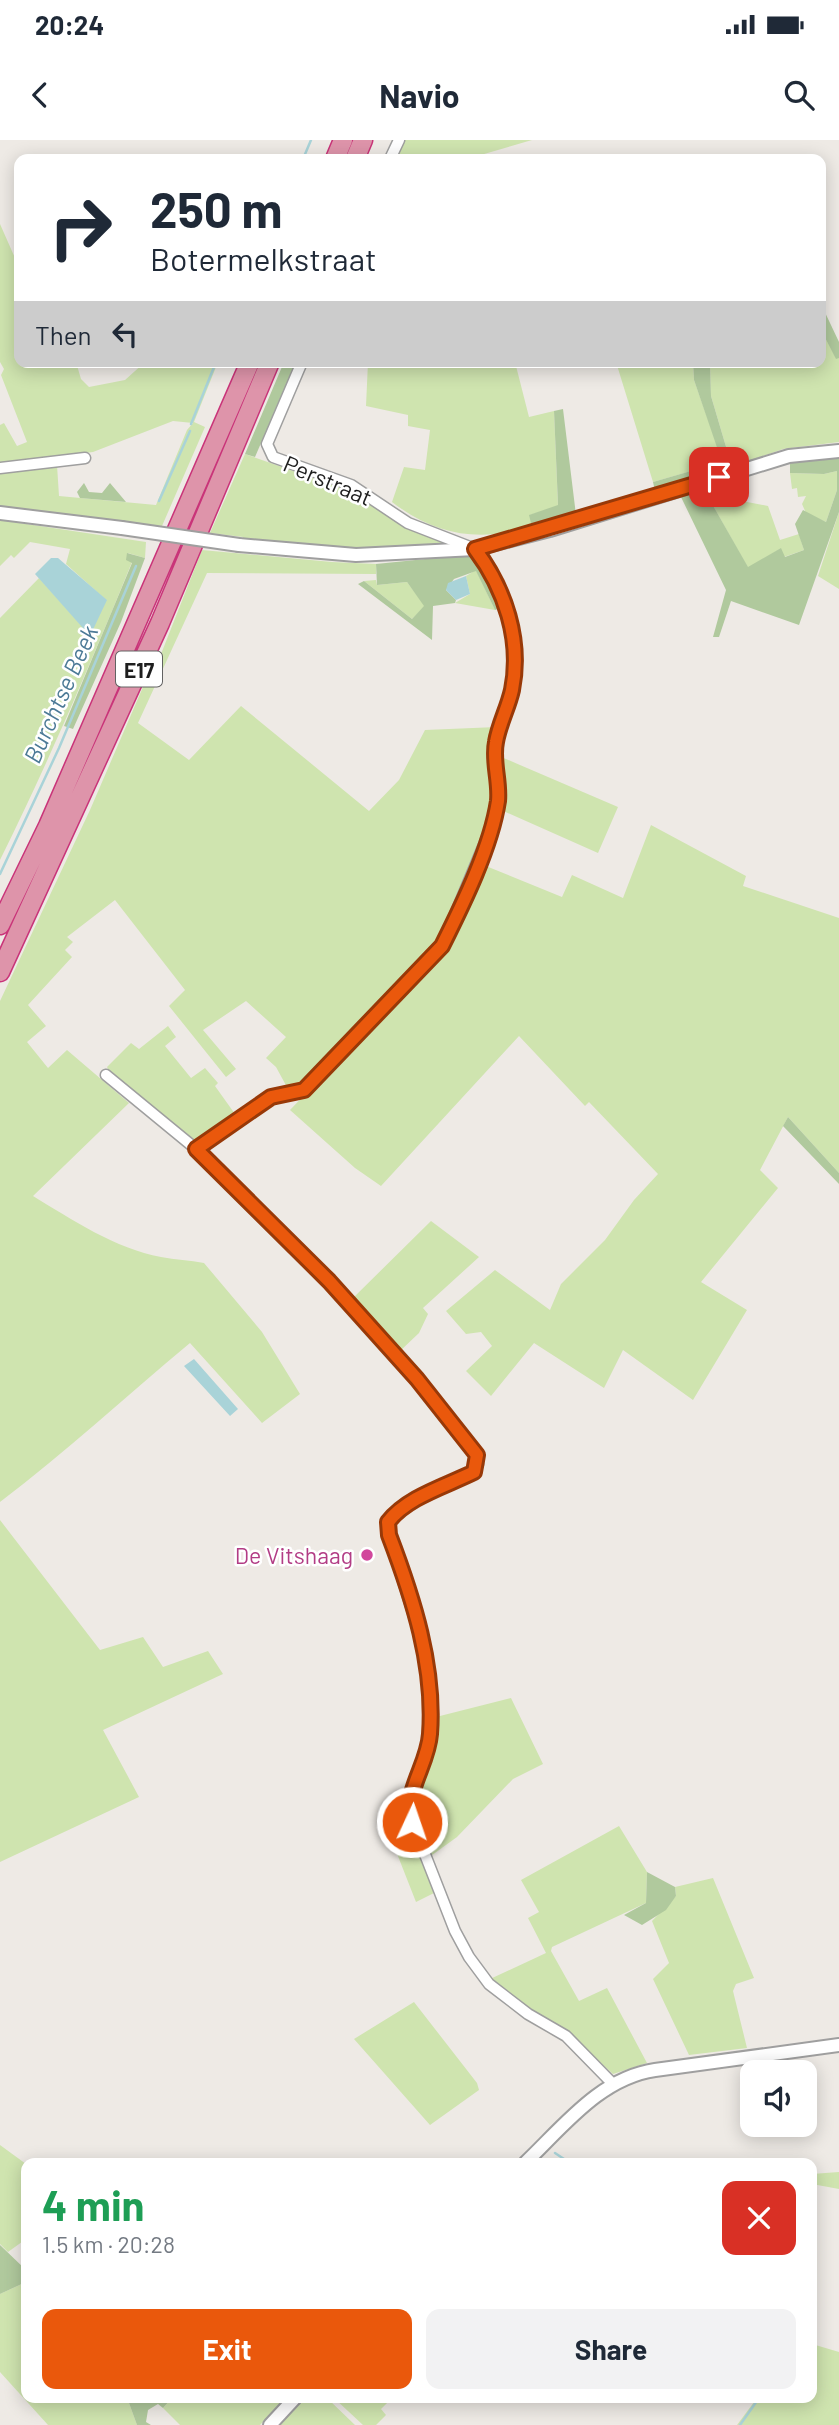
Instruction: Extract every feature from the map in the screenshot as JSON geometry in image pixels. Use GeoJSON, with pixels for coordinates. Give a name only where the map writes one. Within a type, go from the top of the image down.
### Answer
{"type":"FeatureCollection","features":[{"type":"Feature","properties":{"kind":"highway","name":"E17"},"geometry":{"type":"LineString","coordinates":[[0,925],[48,826],[247,368]]}},
{"type":"Feature","properties":{"kind":"highway","name":"E17"},"geometry":{"type":"LineString","coordinates":[[0,972],[160,623],[267,368]]}},
{"type":"Feature","properties":{"kind":"street","name":"Perstraat"},"geometry":{"type":"LineString","coordinates":[[299,368],[267,444],[273,457],[351,485],[408,523],[475,549]]}},
{"type":"Feature","properties":{"kind":"street"},"geometry":{"type":"LineString","coordinates":[[0,513],[239,545],[356,555],[475,549],[789,456],[839,451]]}},
{"type":"Feature","properties":{"kind":"street"},"geometry":{"type":"LineString","coordinates":[[0,468],[85,458]]}},
{"type":"Feature","properties":{"kind":"street"},"geometry":{"type":"LineString","coordinates":[[196,1149],[271,1097],[304,1090],[442,946],[457,917],[491,828],[498,799],[495,744],[512,691],[516,652],[505,604],[487,565],[475,549]]}},
{"type":"Feature","properties":{"kind":"street"},"geometry":{"type":"LineString","coordinates":[[106,1075],[196,1149],[329,1281],[417,1379],[477,1455],[474,1472],[397,1511],[388,1522],[389,1535],[421,1636],[431,1688],[430,1739],[408,1811],[455,1930],[479,1973],[506,1999],[581,2048],[613,2084]]}},
{"type":"Feature","properties":{"kind":"street"},"geometry":{"type":"LineString","coordinates":[[530,2158],[589,2101],[613,2084],[646,2071],[839,2045]]}},
{"type":"Feature","properties":{"kind":"street"},"geometry":{"type":"LineString","coordinates":[[270,2425],[290,2403]]}},
{"type":"Feature","properties":{"kind":"green space"},"geometry":{"type":"Polygon","coordinates":[[[404,140],[532,140],[484,154],[398,154],[404,140]]]}},
{"type":"Feature","properties":{"kind":"green space"},"geometry":{"type":"Polygon","coordinates":[[[0,224],[14,256],[14,368],[78,368],[81,379],[89,387],[125,380],[138,368],[216,368],[194,422],[205,427],[162,526],[0,507],[0,470],[57,465],[59,496],[156,505],[187,430],[193,423],[173,421],[93,452],[0,464],[0,425],[4,423],[17,446],[27,442],[1,375],[4,369],[0,362],[0,224]]]}},
{"type":"Feature","properties":{"kind":"green space"},"geometry":{"type":"Polygon","coordinates":[[[826,315],[839,342],[839,358],[836,359],[826,340],[826,315]]]}},
{"type":"Feature","properties":{"kind":"green space"},"geometry":{"type":"Polygon","coordinates":[[[826,339],[836,358],[839,358],[839,442],[783,449],[732,467],[711,396],[710,368],[826,368],[826,339]]]}},
{"type":"Feature","properties":{"kind":"green space"},"geometry":{"type":"Polygon","coordinates":[[[281,368],[293,368],[255,457],[245,454],[281,368]]]}},
{"type":"Feature","properties":{"kind":"green space"},"geometry":{"type":"Polygon","coordinates":[[[368,368],[517,368],[529,417],[554,411],[558,506],[530,515],[532,527],[512,532],[476,535],[442,529],[425,522],[392,502],[404,467],[425,470],[430,430],[408,426],[408,415],[366,406],[368,368]]]}},
{"type":"Feature","properties":{"kind":"green space"},"geometry":{"type":"Polygon","coordinates":[[[618,368],[693,368],[694,380],[723,462],[653,482],[618,368]]]}},
{"type":"Feature","properties":{"kind":"green space"},"geometry":{"type":"Polygon","coordinates":[[[693,368],[710,368],[711,396],[732,467],[655,491],[653,482],[722,462],[694,380],[693,368]]]}},
{"type":"Feature","properties":{"kind":"green space"},"geometry":{"type":"Polygon","coordinates":[[[563,409],[576,515],[532,527],[529,515],[558,505],[554,411],[563,409]]]}},
{"type":"Feature","properties":{"kind":"green space"},"geometry":{"type":"Polygon","coordinates":[[[245,454],[345,489],[412,530],[454,545],[375,550],[243,540],[243,537],[210,533],[245,454]]]}},
{"type":"Feature","properties":{"kind":"green space"},"geometry":{"type":"Polygon","coordinates":[[[839,457],[839,512],[799,625],[731,601],[719,637],[713,637],[726,590],[681,497],[735,478],[738,486],[707,495],[748,567],[781,548],[785,557],[804,550],[795,524],[803,510],[826,522],[837,490],[837,471],[824,474],[790,473],[790,462],[839,457]]]}},
{"type":"Feature","properties":{"kind":"green space"},"geometry":{"type":"Polygon","coordinates":[[[837,471],[837,490],[826,522],[806,513],[802,504],[806,496],[798,497],[797,488],[792,489],[790,473],[824,474],[837,471]]]}},
{"type":"Feature","properties":{"kind":"green space"},"geometry":{"type":"Polygon","coordinates":[[[84,483],[89,492],[102,493],[110,483],[126,502],[80,498],[77,492],[84,483]]]}},
{"type":"Feature","properties":{"kind":"green space"},"geometry":{"type":"Polygon","coordinates":[[[738,486],[742,501],[768,506],[780,540],[799,534],[804,550],[784,557],[780,549],[748,568],[707,495],[738,486]]]}},
{"type":"Feature","properties":{"kind":"green space"},"geometry":{"type":"Polygon","coordinates":[[[839,512],[839,589],[818,576],[839,512]]]}},
{"type":"Feature","properties":{"kind":"green space"},"geometry":{"type":"Polygon","coordinates":[[[0,520],[146,542],[145,558],[128,553],[132,562],[101,638],[0,860],[0,618],[39,578],[90,635],[106,600],[66,564],[70,549],[30,542],[14,558],[11,555],[0,566],[0,520]]]}},
{"type":"Feature","properties":{"kind":"green space"},"geometry":{"type":"Polygon","coordinates":[[[202,550],[376,564],[376,574],[207,573],[138,723],[189,760],[241,706],[369,811],[399,780],[425,730],[497,727],[492,810],[444,934],[434,950],[299,1087],[288,1089],[276,1067],[266,1058],[286,1037],[246,1001],[203,1030],[236,1069],[226,1077],[169,1006],[185,990],[115,900],[67,937],[73,942],[65,950],[72,957],[28,1005],[46,1026],[27,1042],[48,1068],[67,1050],[129,1103],[33,1196],[94,1232],[127,1247],[161,1257],[204,1263],[262,1332],[300,1394],[262,1423],[190,1343],[0,1502],[0,1001],[90,810],[146,680],[150,682],[202,550]]]}},
{"type":"Feature","properties":{"kind":"green space"},"geometry":{"type":"Polygon","coordinates":[[[127,553],[145,558],[121,622],[73,729],[64,726],[132,563],[126,560],[127,553]]]}},
{"type":"Feature","properties":{"kind":"green space"},"geometry":{"type":"Polygon","coordinates":[[[475,554],[493,583],[503,607],[495,610],[476,571],[454,579],[446,590],[456,600],[455,603],[433,606],[432,640],[358,584],[364,581],[412,619],[424,606],[407,582],[377,585],[376,564],[475,554]]]}},
{"type":"Feature","properties":{"kind":"green space"},"geometry":{"type":"Polygon","coordinates":[[[476,570],[495,610],[455,603],[470,594],[466,576],[476,570]]]}},
{"type":"Feature","properties":{"kind":"green space"},"geometry":{"type":"Polygon","coordinates":[[[376,580],[377,585],[407,582],[425,606],[412,619],[364,581],[376,580]]]}},
{"type":"Feature","properties":{"kind":"green space"},"geometry":{"type":"Polygon","coordinates":[[[499,756],[618,807],[598,853],[501,810],[499,756]]]}},
{"type":"Feature","properties":{"kind":"green space"},"geometry":{"type":"Polygon","coordinates":[[[651,825],[746,876],[743,886],[839,918],[839,1173],[788,1117],[760,1170],[778,1188],[701,1282],[747,1310],[693,1400],[623,1350],[604,1388],[534,1343],[491,1396],[466,1371],[492,1346],[481,1332],[466,1334],[446,1311],[495,1270],[550,1310],[561,1284],[605,1240],[634,1200],[658,1174],[589,1102],[585,1106],[519,1036],[381,1186],[355,1168],[290,1110],[445,949],[481,864],[562,897],[572,875],[623,898],[651,825]]]}},
{"type":"Feature","properties":{"kind":"green space"},"geometry":{"type":"Polygon","coordinates":[[[168,1026],[176,1037],[165,1046],[191,1078],[205,1068],[218,1083],[215,1086],[235,1114],[195,1142],[110,1073],[107,1067],[131,1043],[139,1049],[168,1026]]]}},
{"type":"Feature","properties":{"kind":"green space"},"geometry":{"type":"Polygon","coordinates":[[[788,1117],[839,1173],[839,1184],[783,1126],[788,1117]]]}},
{"type":"Feature","properties":{"kind":"green space"},"geometry":{"type":"Polygon","coordinates":[[[431,1221],[479,1257],[423,1308],[428,1314],[419,1333],[399,1352],[351,1300],[431,1221]]]}},
{"type":"Feature","properties":{"kind":"green space"},"geometry":{"type":"Polygon","coordinates":[[[0,1520],[100,1650],[143,1637],[163,1667],[208,1651],[223,1674],[103,1730],[139,1797],[0,1862],[0,1520]]]}},
{"type":"Feature","properties":{"kind":"green space"},"geometry":{"type":"Polygon","coordinates":[[[511,1698],[543,1764],[513,1779],[457,1837],[428,1858],[413,1811],[433,1749],[436,1717],[511,1698]]]}},
{"type":"Feature","properties":{"kind":"green space"},"geometry":{"type":"Polygon","coordinates":[[[403,1809],[434,1893],[416,1902],[383,1818],[403,1809]]]}},
{"type":"Feature","properties":{"kind":"green space"},"geometry":{"type":"Polygon","coordinates":[[[619,1826],[647,1872],[646,1903],[552,1947],[551,1951],[579,2001],[607,1988],[647,2063],[613,2074],[570,2035],[523,2008],[490,1979],[546,1953],[528,1918],[539,1912],[521,1880],[619,1826]]]}},
{"type":"Feature","properties":{"kind":"green space"},"geometry":{"type":"Polygon","coordinates":[[[647,1872],[675,1887],[676,1896],[666,1910],[642,1925],[624,1915],[646,1903],[647,1872]]]}},
{"type":"Feature","properties":{"kind":"green space"},"geometry":{"type":"Polygon","coordinates":[[[713,1878],[754,1978],[736,1984],[733,1991],[747,2048],[689,2055],[653,1979],[669,1963],[652,1921],[676,1896],[675,1887],[713,1878]]]}},
{"type":"Feature","properties":{"kind":"green space"},"geometry":{"type":"Polygon","coordinates":[[[414,2002],[477,2083],[479,2090],[430,2125],[354,2039],[414,2002]]]}},
{"type":"Feature","properties":{"kind":"green space"},"geometry":{"type":"Polygon","coordinates":[[[0,2145],[21,2160],[21,2243],[8,2252],[0,2244],[0,2145]]]}},
{"type":"Feature","properties":{"kind":"green space"},"geometry":{"type":"Polygon","coordinates":[[[839,2172],[839,2189],[817,2185],[817,2174],[839,2172]]]}},
{"type":"Feature","properties":{"kind":"green space"},"geometry":{"type":"Polygon","coordinates":[[[0,2245],[21,2265],[21,2284],[0,2294],[0,2245]]]}},
{"type":"Feature","properties":{"kind":"green space"},"geometry":{"type":"Polygon","coordinates":[[[21,2284],[21,2395],[0,2372],[0,2294],[21,2284]]]}},
{"type":"Feature","properties":{"kind":"green space"},"geometry":{"type":"Polygon","coordinates":[[[817,2345],[839,2352],[839,2425],[737,2425],[753,2403],[817,2403],[817,2345]]]}},
{"type":"Feature","properties":{"kind":"green space"},"geometry":{"type":"Polygon","coordinates":[[[28,2403],[129,2403],[137,2425],[48,2425],[28,2403]]]}},
{"type":"Feature","properties":{"kind":"green space"},"geometry":{"type":"Polygon","coordinates":[[[129,2403],[168,2403],[163,2408],[158,2404],[148,2410],[146,2422],[151,2425],[137,2425],[129,2403]]]}},
{"type":"Feature","properties":{"kind":"green space"},"geometry":{"type":"Polygon","coordinates":[[[168,2403],[280,2403],[260,2425],[180,2425],[163,2408],[168,2403]]]}},
{"type":"Feature","properties":{"kind":"green space"},"geometry":{"type":"Polygon","coordinates":[[[297,2403],[332,2403],[355,2425],[277,2425],[297,2403]]]}},
{"type":"Feature","properties":{"kind":"green space"},"geometry":{"type":"Polygon","coordinates":[[[339,2403],[387,2403],[381,2409],[386,2415],[376,2425],[363,2425],[339,2403]]]}},
{"type":"Feature","properties":{"kind":"water"},"geometry":{"type":"Polygon","coordinates":[[[51,558],[58,558],[107,600],[90,636],[35,574],[51,558]]]}},
{"type":"Feature","properties":{"kind":"water"},"geometry":{"type":"Polygon","coordinates":[[[466,576],[470,594],[456,600],[446,590],[448,583],[466,576]]]}},
{"type":"Feature","properties":{"kind":"water"},"geometry":{"type":"Polygon","coordinates":[[[194,1359],[238,1409],[230,1416],[184,1366],[194,1359]]]}},
{"type":"Feature","properties":{"kind":"waterway","name":"Burchtse Beek"},"geometry":{"type":"LineString","coordinates":[[305,154],[311,140]]}},
{"type":"Feature","properties":{"kind":"waterway","name":"Burchtse Beek"},"geometry":{"type":"LineString","coordinates":[[191,424],[214,368]]}},
{"type":"Feature","properties":{"kind":"waterway","name":"Burchtse Beek"},"geometry":{"type":"LineString","coordinates":[[159,501],[190,431]]}},
{"type":"Feature","properties":{"kind":"waterway","name":"Burchtse Beek"},"geometry":{"type":"LineString","coordinates":[[0,874],[59,748],[136,566]]}},
{"type":"Feature","properties":{"kind":"waterway"},"geometry":{"type":"LineString","coordinates":[[555,2153],[562,2158]]}},
{"type":"Feature","properties":{"kind":"waterway"},"geometry":{"type":"LineString","coordinates":[[740,2425],[755,2403]]}},
{"type":"Feature","properties":{"kind":"place","name":"De Vitshaag"},"geometry":{"type":"Point","coordinates":[367,1555]}},
{"type":"Feature","properties":{"kind":"route"},"geometry":{"type":"LineString","coordinates":[[412,1822],[408,1811],[409,1803],[430,1739],[431,1688],[421,1636],[389,1535],[388,1522],[397,1511],[474,1472],[478,1464],[477,1455],[417,1379],[329,1281],[196,1149],[271,1097],[304,1090],[429,961],[442,946],[457,917],[491,828],[498,799],[495,744],[512,691],[516,652],[498,586],[475,549],[550,530],[719,477]]}}]}
